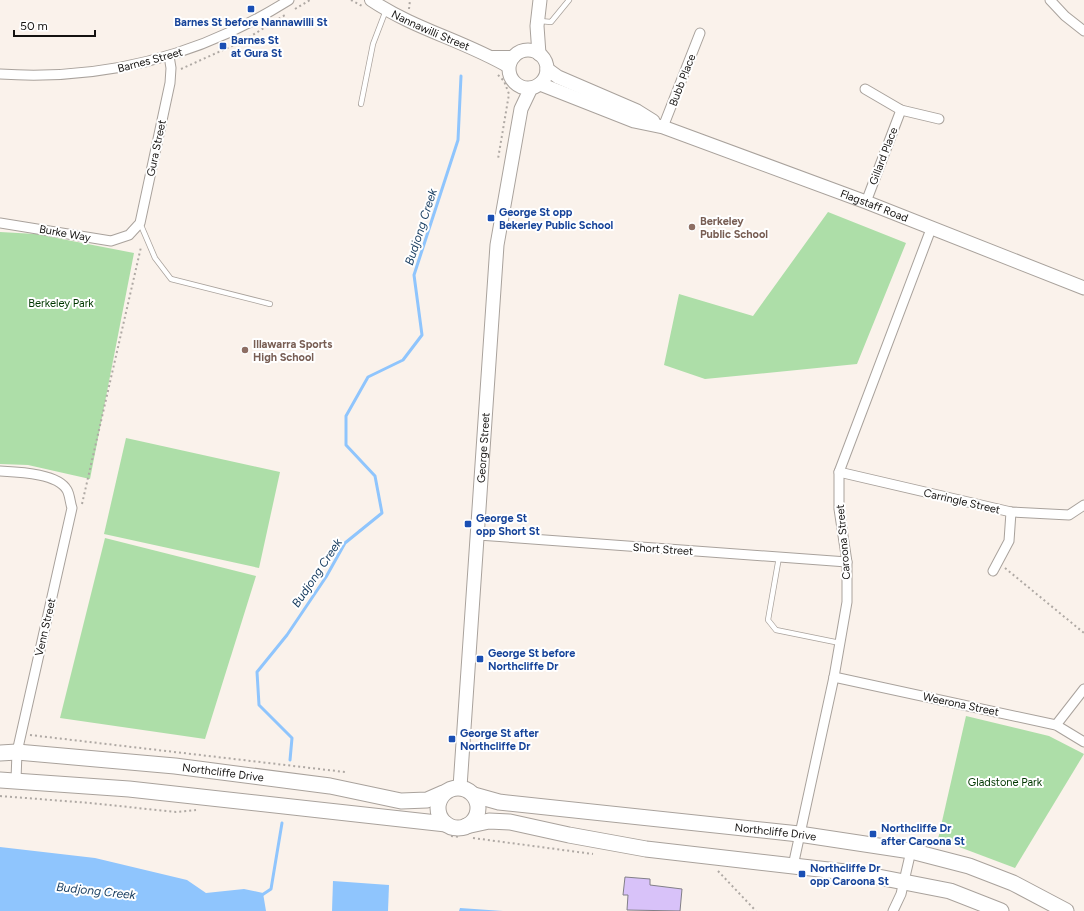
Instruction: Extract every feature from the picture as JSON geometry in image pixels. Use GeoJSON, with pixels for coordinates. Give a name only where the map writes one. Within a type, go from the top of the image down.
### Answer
{"type":"FeatureCollection","features":[{"type":"Feature","properties":{"kind":"main road"},"geometry":{"type":"LineString","coordinates":[[534,52],[540,0]]}},
{"type":"Feature","properties":{"kind":"main road"},"geometry":{"type":"LineString","coordinates":[[534,52],[544,58],[547,69],[545,78],[536,86],[517,85],[511,77],[512,62],[534,52]]}},
{"type":"Feature","properties":{"kind":"main road","name":"Flagstaff Road"},"geometry":{"type":"LineString","coordinates":[[547,69],[558,78],[637,112],[663,127]]}},
{"type":"Feature","properties":{"kind":"main road","name":"George Street"},"geometry":{"type":"LineString","coordinates":[[460,787],[497,239],[521,109],[517,85]]}},
{"type":"Feature","properties":{"kind":"main road","name":"Flagstaff Road"},"geometry":{"type":"LineString","coordinates":[[536,86],[634,121],[663,127],[866,202],[1084,288]]}},
{"type":"Feature","properties":{"kind":"main road","name":"George Street"},"geometry":{"type":"LineString","coordinates":[[521,109],[536,86]]}},
{"type":"Feature","properties":{"kind":"main road","name":"Northcliffe Drive"},"geometry":{"type":"LineString","coordinates":[[0,752],[17,752],[175,766],[315,784],[401,801],[427,800],[443,793]]}},
{"type":"Feature","properties":{"kind":"main road"},"geometry":{"type":"LineString","coordinates":[[0,780],[129,789],[446,824],[468,832],[496,820],[646,849],[863,874],[904,881],[950,891],[1001,911]]}},
{"type":"Feature","properties":{"kind":"main road"},"geometry":{"type":"LineString","coordinates":[[446,824],[439,815],[437,809],[440,798],[443,793],[460,787],[470,791],[477,800],[478,812],[468,832]]}},
{"type":"Feature","properties":{"kind":"main road","name":"Northcliffe Drive"},"geometry":{"type":"LineString","coordinates":[[474,795],[499,802],[799,834],[911,851],[950,860],[998,878],[1066,911]]}},
{"type":"Feature","properties":{"kind":"street","name":"Barnes Street"},"geometry":{"type":"LineString","coordinates":[[0,74],[41,76],[97,72],[169,56],[211,42],[260,18],[289,0]]}},
{"type":"Feature","properties":{"kind":"street"},"geometry":{"type":"LineString","coordinates":[[1050,0],[1065,16],[1084,31]]}},
{"type":"Feature","properties":{"kind":"street","name":"Nannawilli Street"},"geometry":{"type":"LineString","coordinates":[[368,4],[386,10],[405,20],[492,57],[512,62]]}},
{"type":"Feature","properties":{"kind":"street","name":"Bubb Place"},"geometry":{"type":"LineString","coordinates":[[663,127],[700,33]]}},
{"type":"Feature","properties":{"kind":"street","name":"Gura Street"},"geometry":{"type":"LineString","coordinates":[[140,223],[170,83],[171,68],[169,56]]}},
{"type":"Feature","properties":{"kind":"street"},"geometry":{"type":"LineString","coordinates":[[865,89],[901,110],[939,119]]}},
{"type":"Feature","properties":{"kind":"street","name":"Gillard Place"},"geometry":{"type":"LineString","coordinates":[[866,202],[901,110]]}},
{"type":"Feature","properties":{"kind":"street","name":"Burke Way"},"geometry":{"type":"LineString","coordinates":[[0,223],[111,241],[129,235],[140,223]]}},
{"type":"Feature","properties":{"kind":"street","name":"Caroona Street"},"geometry":{"type":"LineString","coordinates":[[793,866],[834,677],[847,602],[848,562],[839,509],[839,472],[932,229]]}},
{"type":"Feature","properties":{"kind":"street","name":"Venn Street"},"geometry":{"type":"LineString","coordinates":[[0,471],[30,473],[54,480],[67,489],[72,508],[17,752],[16,780]]}},
{"type":"Feature","properties":{"kind":"street","name":"Carringle Street"},"geometry":{"type":"LineString","coordinates":[[839,472],[1011,512],[1069,515],[1084,505]]}},
{"type":"Feature","properties":{"kind":"street"},"geometry":{"type":"LineString","coordinates":[[992,571],[1009,541],[1011,512]]}},
{"type":"Feature","properties":{"kind":"street","name":"Short Street"},"geometry":{"type":"LineString","coordinates":[[478,535],[848,562]]}},
{"type":"Feature","properties":{"kind":"street","name":"Weerona Street"},"geometry":{"type":"LineString","coordinates":[[834,677],[1056,725],[1084,742]]}},
{"type":"Feature","properties":{"kind":"street"},"geometry":{"type":"LineString","coordinates":[[1056,725],[1084,689]]}},
{"type":"Feature","properties":{"kind":"street"},"geometry":{"type":"LineString","coordinates":[[893,911],[904,881],[911,851]]}},
{"type":"Feature","properties":{"kind":"lane"},"geometry":{"type":"LineString","coordinates":[[538,23],[551,22],[569,0]]}},
{"type":"Feature","properties":{"kind":"lane"},"geometry":{"type":"LineString","coordinates":[[361,104],[373,44],[386,10]]}},
{"type":"Feature","properties":{"kind":"lane"},"geometry":{"type":"LineString","coordinates":[[140,223],[155,258],[171,279],[270,304]]}},
{"type":"Feature","properties":{"kind":"lane"},"geometry":{"type":"LineString","coordinates":[[779,557],[768,620],[776,630],[840,643]]}},
{"type":"Feature","properties":{"kind":"path"},"geometry":{"type":"LineString","coordinates":[[180,74],[182,68],[243,41],[310,0]]}},
{"type":"Feature","properties":{"kind":"path"},"geometry":{"type":"LineString","coordinates":[[352,0],[368,4]]}},
{"type":"Feature","properties":{"kind":"path"},"geometry":{"type":"LineString","coordinates":[[496,73],[504,81],[509,94],[498,159]]}},
{"type":"Feature","properties":{"kind":"path"},"geometry":{"type":"LineString","coordinates":[[81,507],[145,233]]}},
{"type":"Feature","properties":{"kind":"path"},"geometry":{"type":"LineString","coordinates":[[998,562],[1084,633]]}},
{"type":"Feature","properties":{"kind":"path"},"geometry":{"type":"LineString","coordinates":[[28,735],[345,772]]}},
{"type":"Feature","properties":{"kind":"path"},"geometry":{"type":"LineString","coordinates":[[0,796],[82,802],[176,812],[203,809]]}},
{"type":"Feature","properties":{"kind":"path"},"geometry":{"type":"LineString","coordinates":[[468,832],[601,854]]}},
{"type":"Feature","properties":{"kind":"path"},"geometry":{"type":"LineString","coordinates":[[714,869],[719,872],[756,911]]}},
{"type":"Feature","properties":{"kind":"green space"},"geometry":{"type":"Polygon","coordinates":[[[828,212],[906,243],[857,364],[705,379],[664,365],[679,294],[753,316],[828,212]]]}},
{"type":"Feature","properties":{"kind":"green space","name":"Berkeley Park"},"geometry":{"type":"Polygon","coordinates":[[[0,232],[36,234],[134,253],[90,479],[28,465],[0,464],[0,232]]]}},
{"type":"Feature","properties":{"kind":"green space"},"geometry":{"type":"Polygon","coordinates":[[[126,438],[280,472],[259,568],[104,534],[126,438]]]}},
{"type":"Feature","properties":{"kind":"green space"},"geometry":{"type":"Polygon","coordinates":[[[105,538],[256,576],[205,739],[60,718],[105,538]]]}},
{"type":"Feature","properties":{"kind":"green space","name":"Gladstone Park"},"geometry":{"type":"Polygon","coordinates":[[[966,716],[1049,736],[1084,754],[1015,868],[938,839],[966,716]]]}},
{"type":"Feature","properties":{"kind":"water"},"geometry":{"type":"Polygon","coordinates":[[[0,847],[95,858],[187,880],[206,893],[244,889],[263,893],[266,911],[0,911],[0,847]]]}},
{"type":"Feature","properties":{"kind":"water"},"geometry":{"type":"Polygon","coordinates":[[[333,881],[389,885],[388,911],[332,911],[333,881]]]}},
{"type":"Feature","properties":{"kind":"water"},"geometry":{"type":"Polygon","coordinates":[[[460,908],[503,911],[459,911],[460,908]]]}},
{"type":"Feature","properties":{"kind":"building"},"geometry":{"type":"Polygon","coordinates":[[[625,877],[650,879],[650,885],[682,889],[680,911],[627,910],[628,895],[623,895],[625,877]]]}},
{"type":"Feature","properties":{"kind":"waterway","name":"Budjong Creek"},"geometry":{"type":"LineString","coordinates":[[290,760],[292,738],[259,705],[257,672],[287,635],[326,577],[345,543],[382,513],[375,476],[346,445],[346,416],[368,377],[403,360],[422,335],[414,275],[458,140],[461,76]]}},
{"type":"Feature","properties":{"kind":"waterway","name":"Budjong Creek"},"geometry":{"type":"LineString","coordinates":[[262,895],[271,889],[282,823]]}},
{"type":"Feature","properties":{"kind":"place","name":"Barnes St before Nannawilli St"},"geometry":{"type":"Point","coordinates":[251,9]}},
{"type":"Feature","properties":{"kind":"place","name":"Barnes St at Gura St"},"geometry":{"type":"Point","coordinates":[223,46]}},
{"type":"Feature","properties":{"kind":"place","name":"George St opp Bekerley Public School"},"geometry":{"type":"Point","coordinates":[491,218]}},
{"type":"Feature","properties":{"kind":"place","name":"Berkeley Public School"},"geometry":{"type":"Point","coordinates":[692,227]}},
{"type":"Feature","properties":{"kind":"place","name":"Illawarra Sports High School"},"geometry":{"type":"Point","coordinates":[245,350]}},
{"type":"Feature","properties":{"kind":"place","name":"George St opp Short St"},"geometry":{"type":"Point","coordinates":[468,524]}},
{"type":"Feature","properties":{"kind":"place","name":"George St before Northcliffe Dr"},"geometry":{"type":"Point","coordinates":[480,659]}},
{"type":"Feature","properties":{"kind":"place","name":"George St after Northcliffe Dr"},"geometry":{"type":"Point","coordinates":[452,739]}},
{"type":"Feature","properties":{"kind":"place","name":"Northcliffe Dr after Caroona St"},"geometry":{"type":"Point","coordinates":[873,834]}},
{"type":"Feature","properties":{"kind":"place","name":"Northcliffe Dr opp Caroona St"},"geometry":{"type":"Point","coordinates":[802,874]}}]}
